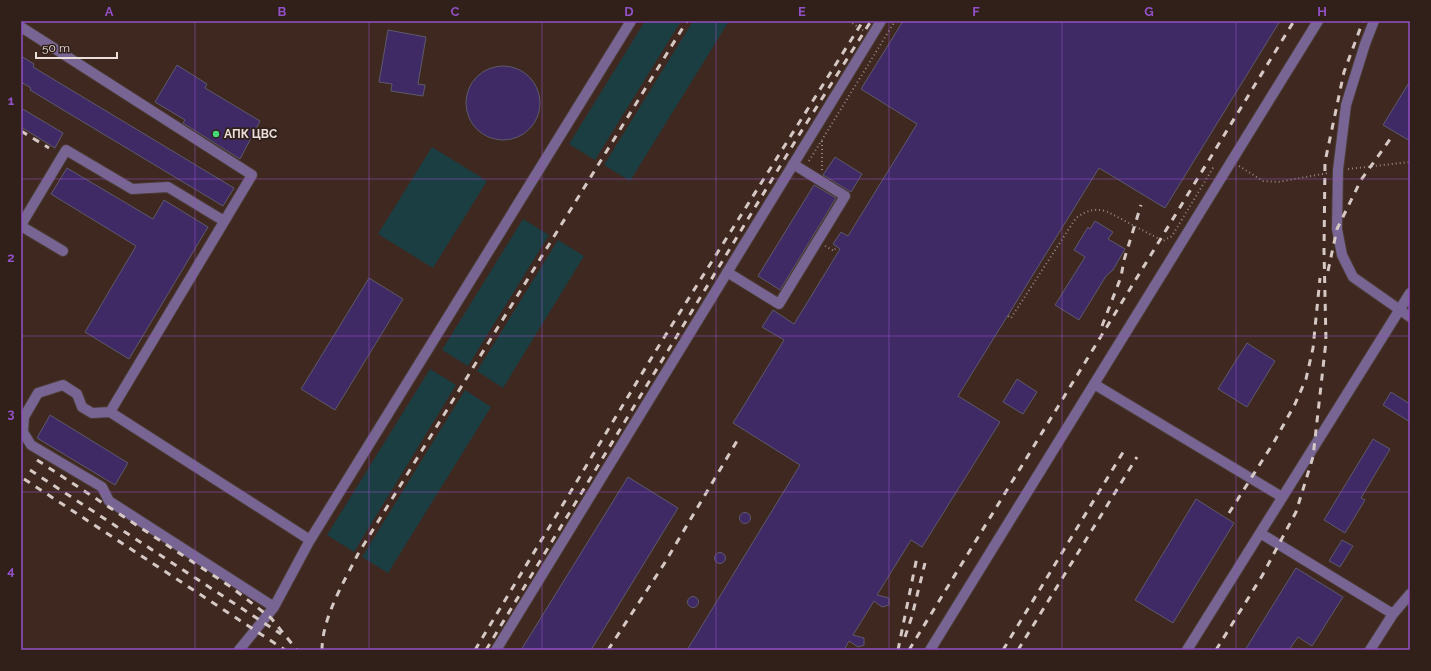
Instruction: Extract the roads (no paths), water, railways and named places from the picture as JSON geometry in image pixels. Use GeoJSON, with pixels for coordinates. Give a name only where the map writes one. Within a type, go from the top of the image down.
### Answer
{"type":"FeatureCollection","features":[{"type":"Feature","properties":{"kind":"lane"},"geometry":{"type":"LineString","coordinates":[[239,650],[274,607],[310,540],[630,21]]}},
{"type":"Feature","properties":{"kind":"lane"},"geometry":{"type":"LineString","coordinates":[[496,650],[881,21]]}},
{"type":"Feature","properties":{"kind":"lane"},"geometry":{"type":"LineString","coordinates":[[930,650],[1318,21]]}},
{"type":"Feature","properties":{"kind":"lane"},"geometry":{"type":"LineString","coordinates":[[1374,21],[1365,44],[1346,105],[1338,170],[1336,229],[1342,255],[1353,277],[1410,317]]}},
{"type":"Feature","properties":{"kind":"lane"},"geometry":{"type":"LineString","coordinates":[[21,27],[252,175],[110,412]]}},
{"type":"Feature","properties":{"kind":"lane"},"geometry":{"type":"LineString","coordinates":[[63,251],[21,226],[66,150],[132,189],[168,188],[224,222]]}},
{"type":"Feature","properties":{"kind":"lane"},"geometry":{"type":"LineString","coordinates":[[727,272],[779,304],[845,196],[793,164]]}},
{"type":"Feature","properties":{"kind":"lane"},"geometry":{"type":"LineString","coordinates":[[1187,650],[1410,293]]}},
{"type":"Feature","properties":{"kind":"lane"},"geometry":{"type":"LineString","coordinates":[[1094,384],[1282,497]]}},
{"type":"Feature","properties":{"kind":"lane"},"geometry":{"type":"LineString","coordinates":[[274,607],[109,501],[102,487],[31,445],[23,432],[24,417],[38,393],[63,385],[78,394],[82,407],[92,413],[110,412],[310,540]]}},
{"type":"Feature","properties":{"kind":"lane"},"geometry":{"type":"LineString","coordinates":[[1260,533],[1393,614]]}},
{"type":"Feature","properties":{"kind":"lane"},"geometry":{"type":"LineString","coordinates":[[1370,650],[1393,614],[1410,594]]}},
{"type":"Feature","properties":{"kind":"water"},"geometry":{"type":"Polygon","coordinates":[[[645,21],[681,21],[595,160],[569,144],[645,21]]]}},
{"type":"Feature","properties":{"kind":"water"},"geometry":{"type":"Polygon","coordinates":[[[693,21],[729,21],[630,181],[604,165],[693,21]]]}},
{"type":"Feature","properties":{"kind":"water"},"geometry":{"type":"Polygon","coordinates":[[[432,147],[487,181],[433,268],[378,234],[432,147]]]}},
{"type":"Feature","properties":{"kind":"water"},"geometry":{"type":"Polygon","coordinates":[[[523,219],[549,235],[468,366],[442,350],[523,219]]]}},
{"type":"Feature","properties":{"kind":"water"},"geometry":{"type":"Polygon","coordinates":[[[558,240],[584,256],[503,388],[477,371],[558,240]]]}},
{"type":"Feature","properties":{"kind":"water"},"geometry":{"type":"Polygon","coordinates":[[[430,369],[456,385],[354,552],[327,535],[430,369]]]}},
{"type":"Feature","properties":{"kind":"water"},"geometry":{"type":"Polygon","coordinates":[[[465,390],[491,407],[388,573],[362,557],[465,390]]]}},
{"type":"Feature","properties":{"kind":"railway"},"geometry":{"type":"LineString","coordinates":[[322,650],[323,638],[330,613],[340,588],[358,554],[687,21]]}},
{"type":"Feature","properties":{"kind":"railway"},"geometry":{"type":"LineString","coordinates":[[475,650],[655,352],[863,21]]}},
{"type":"Feature","properties":{"kind":"railway"},"geometry":{"type":"LineString","coordinates":[[486,650],[799,135],[871,21]]}},
{"type":"Feature","properties":{"kind":"railway"},"geometry":{"type":"LineString","coordinates":[[909,650],[1294,21]]}},
{"type":"Feature","properties":{"kind":"railway"},"geometry":{"type":"LineString","coordinates":[[1216,650],[1262,576],[1296,512],[1313,457],[1326,341],[1324,250],[1325,162],[1344,72],[1363,21]]}},
{"type":"Feature","properties":{"kind":"railway"},"geometry":{"type":"LineString","coordinates":[[21,131],[49,148]]}},
{"type":"Feature","properties":{"kind":"railway"},"geometry":{"type":"LineString","coordinates":[[1328,271],[1337,229],[1361,180],[1391,138]]}},
{"type":"Feature","properties":{"kind":"railway"},"geometry":{"type":"LineString","coordinates":[[1102,326],[1121,277],[1124,260],[1141,205]]}},
{"type":"Feature","properties":{"kind":"railway"},"geometry":{"type":"LineString","coordinates":[[1229,513],[1274,442],[1295,404],[1306,379],[1313,348],[1320,278]]}},
{"type":"Feature","properties":{"kind":"railway"},"geometry":{"type":"LineString","coordinates":[[608,650],[664,564],[737,441]]}},
{"type":"Feature","properties":{"kind":"railway"},"geometry":{"type":"LineString","coordinates":[[1003,650],[1125,449]]}},
{"type":"Feature","properties":{"kind":"railway"},"geometry":{"type":"LineString","coordinates":[[1018,650],[1137,457]]}},
{"type":"Feature","properties":{"kind":"railway"},"geometry":{"type":"LineString","coordinates":[[37,460],[231,587],[271,618],[297,650]]}},
{"type":"Feature","properties":{"kind":"railway"},"geometry":{"type":"LineString","coordinates":[[30,470],[281,634]]}},
{"type":"Feature","properties":{"kind":"railway"},"geometry":{"type":"LineString","coordinates":[[24,479],[285,650]]}},
{"type":"Feature","properties":{"kind":"railway"},"geometry":{"type":"LineString","coordinates":[[898,650],[917,557]]}},
{"type":"Feature","properties":{"kind":"railway"},"geometry":{"type":"LineString","coordinates":[[905,637],[912,616],[925,563]]}},
{"type":"Feature","properties":{"kind":"place","name":"АПК ЦВС"},"geometry":{"type":"Point","coordinates":[216,134]}}]}
